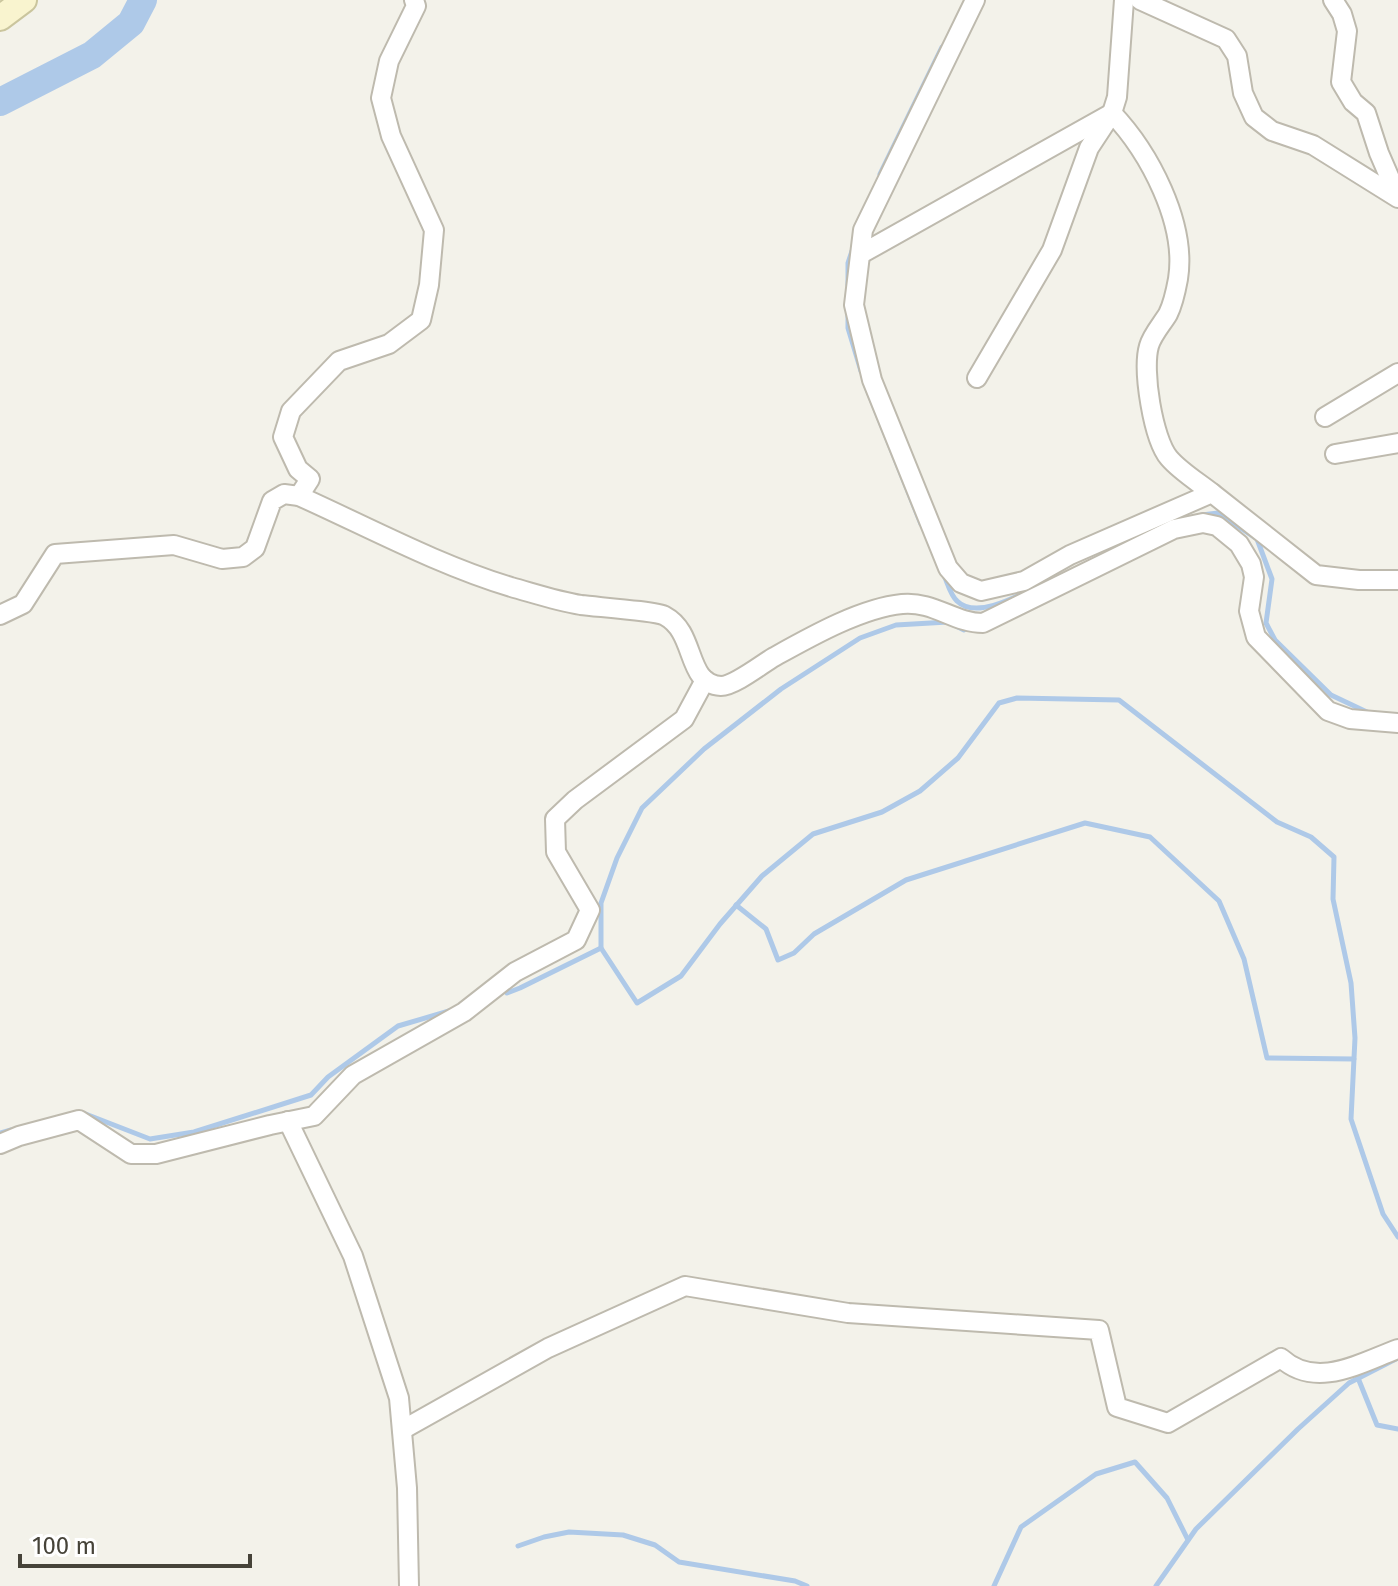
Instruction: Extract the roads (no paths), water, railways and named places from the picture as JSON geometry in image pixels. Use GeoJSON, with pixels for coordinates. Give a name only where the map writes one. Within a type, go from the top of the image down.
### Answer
{"type":"FeatureCollection","features":[{"type":"Feature","properties":{"kind":"main road"},"geometry":{"type":"LineString","coordinates":[[0,18],[24,0]]}},
{"type":"Feature","properties":{"kind":"street"},"geometry":{"type":"LineString","coordinates":[[299,496],[310,479],[298,469],[283,437],[291,411],[339,361],[389,344],[421,320],[429,285],[434,230],[391,136],[381,98],[389,61],[416,6],[414,0]]}},
{"type":"Feature","properties":{"kind":"street"},"geometry":{"type":"LineString","coordinates":[[975,0],[863,230],[854,305],[872,380],[948,568],[961,583],[981,591],[1024,581],[1070,555],[1212,493]]}},
{"type":"Feature","properties":{"kind":"street"},"geometry":{"type":"LineString","coordinates":[[977,378],[1052,250],[1089,148],[1112,113],[1117,97],[1124,0]]}},
{"type":"Feature","properties":{"kind":"street"},"geometry":{"type":"LineString","coordinates":[[1140,0],[1226,39],[1237,56],[1243,93],[1254,117],[1272,131],[1313,145],[1398,197]]}},
{"type":"Feature","properties":{"kind":"street"},"geometry":{"type":"LineString","coordinates":[[1333,0],[1342,14],[1347,31],[1341,82],[1353,102],[1366,113],[1398,197]]}},
{"type":"Feature","properties":{"kind":"street"},"geometry":{"type":"LineString","coordinates":[[861,254],[1112,113]]}},
{"type":"Feature","properties":{"kind":"street"},"geometry":{"type":"LineString","coordinates":[[1112,113],[1147,158],[1165,196],[1177,242],[1179,277],[1170,310],[1149,346],[1148,380],[1156,434],[1169,458],[1316,575],[1398,580]]}},
{"type":"Feature","properties":{"kind":"street"},"geometry":{"type":"LineString","coordinates":[[1325,417],[1398,373]]}},
{"type":"Feature","properties":{"kind":"street"},"geometry":{"type":"LineString","coordinates":[[1335,454],[1398,443]]}},
{"type":"Feature","properties":{"kind":"street"},"geometry":{"type":"LineString","coordinates":[[0,615],[23,604],[55,554],[174,545],[222,559],[243,557],[255,548],[272,501],[284,494],[299,496],[508,586],[577,604],[663,614],[682,630],[699,675],[710,684],[726,686],[774,657],[854,617],[900,604],[926,604],[970,623],[983,623],[1174,529],[1203,523],[1217,526],[1239,544],[1251,564],[1254,577],[1249,611],[1256,637],[1305,688],[1328,711],[1350,719],[1398,723]]}},
{"type":"Feature","properties":{"kind":"street"},"geometry":{"type":"LineString","coordinates":[[0,1144],[79,1120],[131,1154],[156,1154],[314,1116],[353,1075],[464,1012],[515,972],[576,940],[590,910],[556,852],[555,819],[575,800],[684,719],[705,680]]}},
{"type":"Feature","properties":{"kind":"street"},"geometry":{"type":"LineString","coordinates":[[288,1121],[353,1256],[399,1398],[407,1488],[409,1586]]}},
{"type":"Feature","properties":{"kind":"street"},"geometry":{"type":"LineString","coordinates":[[402,1430],[548,1348],[685,1286],[848,1313],[1099,1330],[1117,1407],[1168,1423],[1281,1358],[1292,1369],[1322,1375],[1398,1349]]}},
{"type":"Feature","properties":{"kind":"waterway"},"geometry":{"type":"LineString","coordinates":[[0,102],[92,55],[131,23],[143,0]]}},
{"type":"Feature","properties":{"kind":"waterway"},"geometry":{"type":"LineString","coordinates":[[880,174],[942,47]]}},
{"type":"Feature","properties":{"kind":"waterway"},"geometry":{"type":"LineString","coordinates":[[848,285],[848,263],[852,251]]}},
{"type":"Feature","properties":{"kind":"waterway"},"geometry":{"type":"LineString","coordinates":[[848,315],[848,328],[861,371]]}},
{"type":"Feature","properties":{"kind":"waterway"},"geometry":{"type":"LineString","coordinates":[[865,384],[921,524]]}},
{"type":"Feature","properties":{"kind":"waterway"},"geometry":{"type":"LineString","coordinates":[[1202,515],[1218,513],[1257,539],[1272,579],[1266,623],[1275,640],[1331,695],[1369,713]]}},
{"type":"Feature","properties":{"kind":"waterway"},"geometry":{"type":"LineString","coordinates":[[943,573],[957,601],[966,607],[977,608],[1016,597],[1050,580]]}},
{"type":"Feature","properties":{"kind":"waterway"},"geometry":{"type":"LineString","coordinates":[[964,630],[948,622],[896,625],[860,638],[781,689],[704,749],[642,808],[617,858],[601,903],[601,948],[637,1003],[681,976],[720,924],[762,876],[813,834],[882,812],[920,791],[958,758],[999,703],[1017,698],[1119,700],[1277,822],[1311,837],[1334,857],[1333,899],[1351,983],[1355,1038],[1351,1119],[1383,1214],[1398,1237]]}},
{"type":"Feature","properties":{"kind":"waterway"},"geometry":{"type":"LineString","coordinates":[[736,905],[766,929],[778,960],[794,953],[814,934],[906,880],[1085,823],[1150,837],[1219,901],[1244,959],[1267,1058],[1354,1059]]}},
{"type":"Feature","properties":{"kind":"waterway"},"geometry":{"type":"LineString","coordinates":[[507,993],[601,948]]}},
{"type":"Feature","properties":{"kind":"waterway"},"geometry":{"type":"LineString","coordinates":[[83,1113],[150,1139],[194,1132],[311,1095],[328,1077],[398,1026],[449,1011]]}},
{"type":"Feature","properties":{"kind":"waterway"},"geometry":{"type":"LineString","coordinates":[[0,1133],[11,1130]]}},
{"type":"Feature","properties":{"kind":"waterway"},"geometry":{"type":"LineString","coordinates":[[1156,1586],[1196,1529],[1298,1429],[1349,1383],[1398,1358]]}},
{"type":"Feature","properties":{"kind":"waterway"},"geometry":{"type":"LineString","coordinates":[[1358,1378],[1377,1425],[1398,1429]]}},
{"type":"Feature","properties":{"kind":"waterway"},"geometry":{"type":"LineString","coordinates":[[994,1586],[1021,1527],[1096,1474],[1135,1462],[1167,1498],[1188,1540]]}},
{"type":"Feature","properties":{"kind":"waterway"},"geometry":{"type":"LineString","coordinates":[[518,1546],[569,1532],[623,1535],[655,1545],[679,1562],[795,1581],[807,1586]]}}]}
